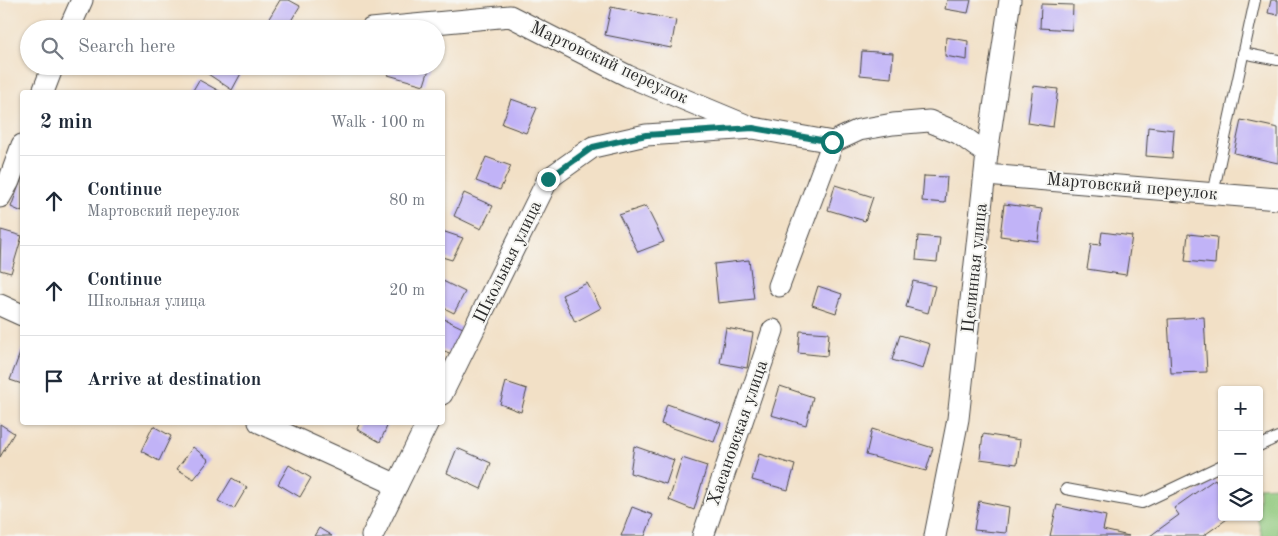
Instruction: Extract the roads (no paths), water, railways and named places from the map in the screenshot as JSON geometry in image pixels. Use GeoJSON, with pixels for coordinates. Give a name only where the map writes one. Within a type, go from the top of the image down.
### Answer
{"type":"FeatureCollection","features":[{"type":"Feature","properties":{"kind":"street"},"geometry":{"type":"LineString","coordinates":[[74,20],[82,0]]}},
{"type":"Feature","properties":{"kind":"street","name":"Целинная улица"},"geometry":{"type":"LineString","coordinates":[[935,536],[958,419],[986,164],[1010,0]]}},
{"type":"Feature","properties":{"kind":"street","name":"Мартовский переулок"},"geometry":{"type":"LineString","coordinates":[[445,22],[510,16],[628,76],[753,128],[832,142]]}},
{"type":"Feature","properties":{"kind":"street"},"geometry":{"type":"LineString","coordinates":[[43,90],[49,75]]}},
{"type":"Feature","properties":{"kind":"street"},"geometry":{"type":"LineString","coordinates":[[779,286],[832,142],[859,130],[893,124],[929,121],[958,133],[986,164]]}},
{"type":"Feature","properties":{"kind":"street","name":"Мартовский переулок"},"geometry":{"type":"LineString","coordinates":[[593,147],[646,135],[753,128]]}},
{"type":"Feature","properties":{"kind":"street","name":"Школьная улица"},"geometry":{"type":"LineString","coordinates":[[445,388],[548,179],[593,147]]}},
{"type":"Feature","properties":{"kind":"street"},"geometry":{"type":"LineString","coordinates":[[0,197],[9,181],[20,151]]}},
{"type":"Feature","properties":{"kind":"street","name":"Мартовский переулок"},"geometry":{"type":"LineString","coordinates":[[986,164],[1213,194],[1278,199]]}},
{"type":"Feature","properties":{"kind":"street"},"geometry":{"type":"LineString","coordinates":[[0,305],[20,315]]}},
{"type":"Feature","properties":{"kind":"street","name":"Хасановская улица"},"geometry":{"type":"LineString","coordinates":[[703,536],[773,330]]}},
{"type":"Feature","properties":{"kind":"street"},"geometry":{"type":"LineString","coordinates":[[266,425],[397,485]]}},
{"type":"Feature","properties":{"kind":"street"},"geometry":{"type":"LineString","coordinates":[[372,536],[427,425]]}},
{"type":"Feature","properties":{"kind":"lane"},"geometry":{"type":"LineString","coordinates":[[1213,194],[1255,0]]}},
{"type":"Feature","properties":{"kind":"lane"},"geometry":{"type":"LineString","coordinates":[[1244,53],[1278,60]]}},
{"type":"Feature","properties":{"kind":"lane"},"geometry":{"type":"LineString","coordinates":[[1263,444],[1278,437]]}},
{"type":"Feature","properties":{"kind":"lane"},"geometry":{"type":"LineString","coordinates":[[1066,489],[1142,503],[1218,466]]}}]}
